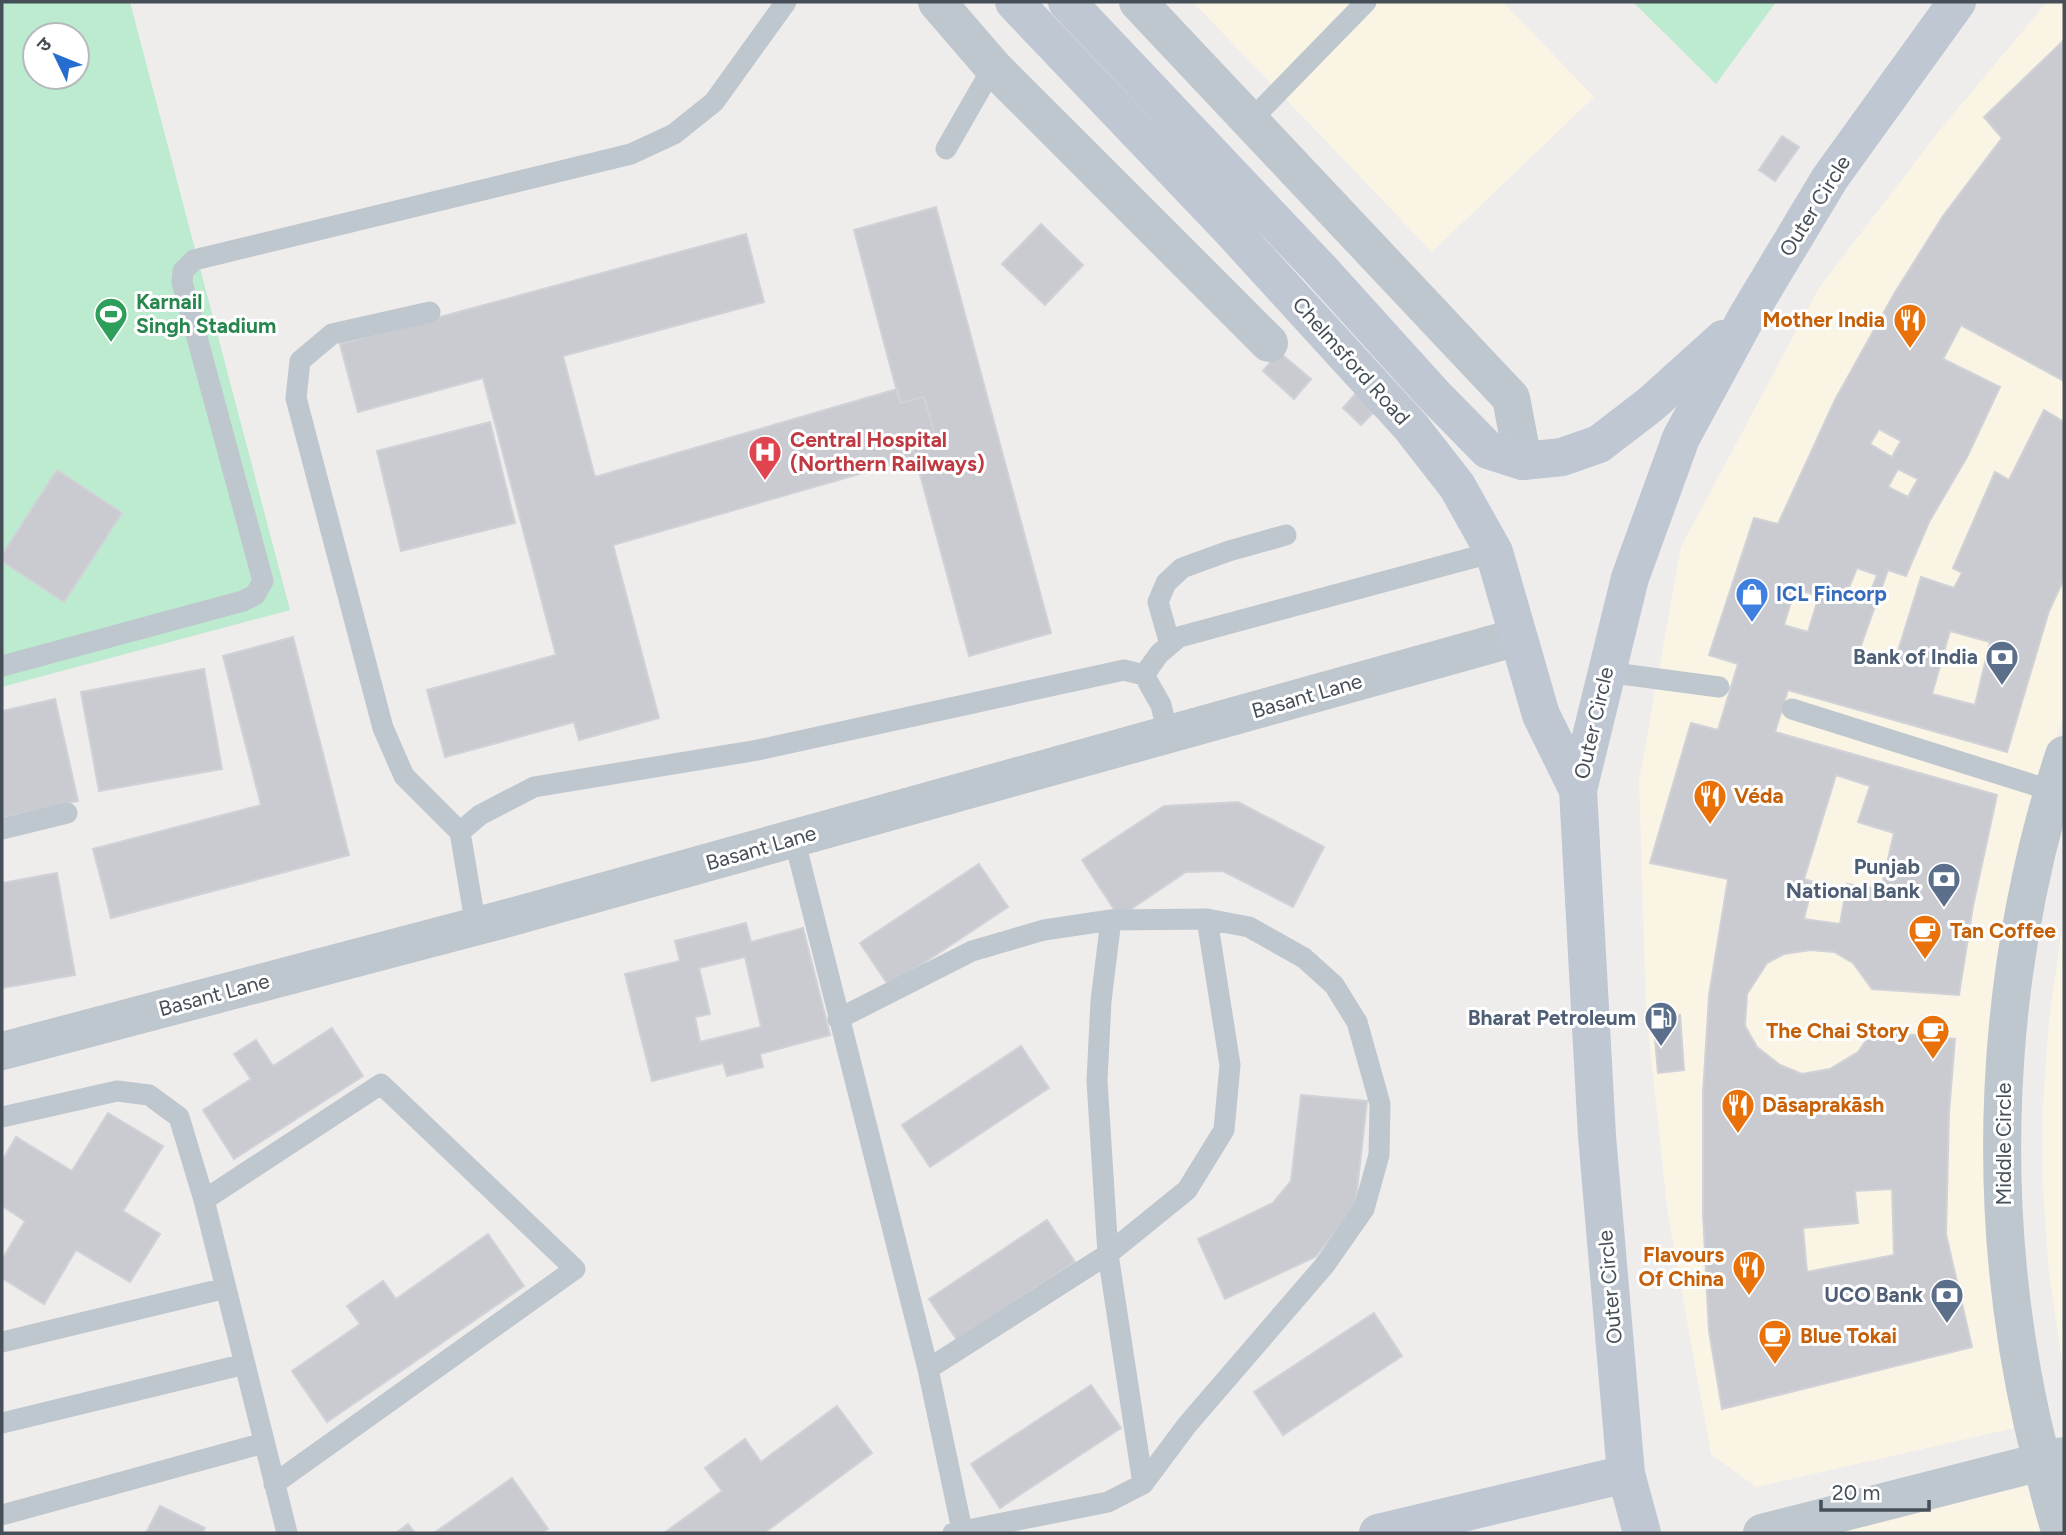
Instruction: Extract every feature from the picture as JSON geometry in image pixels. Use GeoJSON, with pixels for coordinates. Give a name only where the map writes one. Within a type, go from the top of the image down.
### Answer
{"type":"FeatureCollection","features":[{"type":"Feature","properties":{"kind":"main road","name":"Chelmsford Road"},"geometry":{"type":"LineString","coordinates":[[1014,2],[1232,230],[1411,427],[1457,486],[1494,552],[1541,715],[1578,790]]}},
{"type":"Feature","properties":{"kind":"main road","name":"Chelmsford Road"},"geometry":{"type":"LineString","coordinates":[[1067,2],[1320,268],[1433,394],[1505,455]]}},
{"type":"Feature","properties":{"kind":"main road","name":"Outer Circle"},"geometry":{"type":"LineString","coordinates":[[1642,1533],[1626,1474],[1597,1136],[1578,790],[1630,578],[1681,438],[1746,318],[1830,178],[1957,2]]}},
{"type":"Feature","properties":{"kind":"main road"},"geometry":{"type":"LineString","coordinates":[[1457,486],[1505,455],[1562,457],[1600,444],[1651,404],[1746,318]]}},
{"type":"Feature","properties":{"kind":"main road"},"geometry":{"type":"LineString","coordinates":[[1378,1533],[1626,1474]]}},
{"type":"Feature","properties":{"kind":"street"},"geometry":{"type":"LineString","coordinates":[[937,2],[993,67],[1269,343]]}},
{"type":"Feature","properties":{"kind":"street"},"geometry":{"type":"LineString","coordinates":[[1138,2],[1511,398],[1505,455]]}},
{"type":"Feature","properties":{"kind":"street","name":"Basant Lane"},"geometry":{"type":"LineString","coordinates":[[2,1051],[476,926],[1518,637]]}},
{"type":"Feature","properties":{"kind":"street","name":"Middle Circle"},"geometry":{"type":"LineString","coordinates":[[2059,773],[2032,871],[2017,953],[2007,1035],[2002,1118],[2003,1201],[2009,1284],[2020,1366],[2053,1459],[2061,1533]]}},
{"type":"Feature","properties":{"kind":"street"},"geometry":{"type":"LineString","coordinates":[[1762,1533],[2053,1459]]}},
{"type":"Feature","properties":{"kind":"lane"},"geometry":{"type":"LineString","coordinates":[[2,666],[243,601],[255,595],[263,581],[181,282],[183,271],[194,260],[631,154],[674,134],[714,103],[786,2]]}},
{"type":"Feature","properties":{"kind":"lane"},"geometry":{"type":"LineString","coordinates":[[1250,121],[1366,2]]}},
{"type":"Feature","properties":{"kind":"lane"},"geometry":{"type":"LineString","coordinates":[[947,149],[993,67]]}},
{"type":"Feature","properties":{"kind":"lane"},"geometry":{"type":"LineString","coordinates":[[430,312],[332,334],[300,361],[296,398],[383,728],[404,776],[460,832],[476,926]]}},
{"type":"Feature","properties":{"kind":"lane"},"geometry":{"type":"LineString","coordinates":[[1170,644],[1158,602],[1166,583],[1182,568],[1286,535]]}},
{"type":"Feature","properties":{"kind":"lane"},"geometry":{"type":"LineString","coordinates":[[1144,675],[1159,654],[1179,637],[1494,552]]}},
{"type":"Feature","properties":{"kind":"lane"},"geometry":{"type":"LineString","coordinates":[[460,832],[480,815],[534,787],[758,750],[1124,670],[1144,675],[1161,705],[1168,734]]}},
{"type":"Feature","properties":{"kind":"lane"},"geometry":{"type":"LineString","coordinates":[[1606,672],[1718,687]]}},
{"type":"Feature","properties":{"kind":"lane"},"geometry":{"type":"LineString","coordinates":[[1792,709],[2059,773]]}},
{"type":"Feature","properties":{"kind":"lane"},"geometry":{"type":"LineString","coordinates":[[2,829],[67,813]]}},
{"type":"Feature","properties":{"kind":"lane"},"geometry":{"type":"LineString","coordinates":[[794,838],[838,1019],[928,1369],[957,1532],[1108,1502],[1143,1484],[1187,1425],[1324,1266],[1364,1209],[1379,1155],[1380,1104],[1357,1022],[1334,985],[1304,958],[1249,927],[1207,919],[1111,920],[1044,930],[972,951],[838,1019]]}},
{"type":"Feature","properties":{"kind":"lane"},"geometry":{"type":"LineString","coordinates":[[928,1369],[1108,1254],[1187,1190],[1224,1130],[1230,1065],[1207,919]]}},
{"type":"Feature","properties":{"kind":"lane"},"geometry":{"type":"LineString","coordinates":[[1111,920],[1101,1001],[1097,1081],[1108,1254],[1143,1484]]}},
{"type":"Feature","properties":{"kind":"lane"},"geometry":{"type":"LineString","coordinates":[[204,1200],[381,1084],[575,1269],[274,1484]]}},
{"type":"Feature","properties":{"kind":"lane"},"geometry":{"type":"LineString","coordinates":[[2,1117],[117,1091],[149,1095],[179,1117],[204,1200],[287,1533]]}},
{"type":"Feature","properties":{"kind":"lane"},"geometry":{"type":"LineString","coordinates":[[2,1342],[226,1288]]}},
{"type":"Feature","properties":{"kind":"lane"},"geometry":{"type":"LineString","coordinates":[[2,1422],[245,1364]]}},
{"type":"Feature","properties":{"kind":"lane"},"geometry":{"type":"LineString","coordinates":[[2,1515],[264,1443]]}},
{"type":"Feature","properties":{"kind":"shaded area"},"geometry":{"type":"Polygon","coordinates":[[[1193,2],[1503,2],[1594,97],[1432,252],[1193,2]]]}},
{"type":"Feature","properties":{"kind":"shaded area"},"geometry":{"type":"Polygon","coordinates":[[[2047,2],[2064,2],[2064,716],[2044,778],[2005,953],[2023,1426],[1756,1487],[1711,1454],[1668,1215],[1646,1010],[1639,781],[1681,547],[1819,288],[1939,131],[2047,2]]]}},
{"type":"Feature","properties":{"kind":"shaded area"},"geometry":{"type":"Polygon","coordinates":[[[2064,914],[2064,1374],[2049,1274],[2043,1189],[2043,1104],[2049,1020],[2064,914]]]}},
{"type":"Feature","properties":{"kind":"shaded area"},"geometry":{"type":"Polygon","coordinates":[[[2034,1484],[2049,1533],[1839,1533],[2034,1484]]]}},
{"type":"Feature","properties":{"kind":"green space","name":"Karnail Singh Stadium"},"geometry":{"type":"Polygon","coordinates":[[[2,2],[130,2],[290,610],[2,687],[2,2]]]}},
{"type":"Feature","properties":{"kind":"green space"},"geometry":{"type":"Polygon","coordinates":[[[1633,2],[1776,2],[1716,84],[1633,2]]]}},
{"type":"Feature","properties":{"kind":"building"},"geometry":{"type":"Polygon","coordinates":[[[2064,40],[2064,381],[1961,325],[1943,359],[2000,387],[1967,457],[1929,522],[1906,576],[1888,570],[1858,654],[1894,664],[1921,577],[1954,588],[1962,573],[1953,568],[1995,472],[2009,480],[2044,410],[2064,422],[2064,579],[2049,611],[2007,752],[1788,690],[1775,732],[1997,795],[1973,906],[1959,995],[1872,989],[1853,963],[1834,952],[1810,950],[1784,954],[1767,963],[1747,994],[1745,1026],[1757,1047],[1780,1065],[1802,1074],[1830,1069],[1858,1052],[1873,1031],[1955,1039],[1949,1113],[1946,1234],[1972,1347],[1722,1409],[1709,1331],[1703,1214],[1703,1093],[1709,995],[1728,879],[1650,863],[1691,723],[1718,730],[1738,664],[1709,655],[1754,518],[1778,524],[1835,400],[1894,294],[1943,216],[2002,138],[1984,117],[2064,40]],[[1879,429],[1870,444],[1892,457],[1901,441],[1879,429]],[[1898,469],[1888,487],[1908,497],[1918,479],[1898,469]],[[1857,568],[1847,593],[1867,601],[1877,575],[1857,568]],[[1795,589],[1784,625],[1808,632],[1819,596],[1795,589]],[[1950,631],[1932,694],[1975,705],[1990,642],[1950,631]],[[1836,775],[1804,879],[1813,882],[1804,919],[1840,924],[1847,884],[1881,889],[1894,833],[1858,822],[1870,786],[1836,775]],[[1892,1189],[1855,1191],[1858,1223],[1803,1228],[1807,1272],[1894,1255],[1892,1189]]]}},
{"type":"Feature","properties":{"kind":"building"},"geometry":{"type":"Polygon","coordinates":[[[1782,136],[1799,147],[1775,181],[1759,170],[1782,136]]]}},
{"type":"Feature","properties":{"kind":"building"},"geometry":{"type":"Polygon","coordinates":[[[936,207],[1051,633],[969,656],[911,441],[935,435],[924,397],[900,403],[854,230],[936,207]]]}},
{"type":"Feature","properties":{"kind":"building"},"geometry":{"type":"Polygon","coordinates":[[[1041,224],[1083,265],[1045,305],[1002,264],[1041,224]]]}},
{"type":"Feature","properties":{"kind":"building"},"geometry":{"type":"Polygon","coordinates":[[[746,234],[764,302],[563,356],[595,477],[897,389],[900,403],[924,397],[935,435],[911,441],[915,458],[613,545],[659,718],[579,740],[574,722],[445,757],[427,690],[556,655],[483,378],[358,412],[340,344],[746,234]]]}},
{"type":"Feature","properties":{"kind":"building"},"geometry":{"type":"Polygon","coordinates":[[[1279,352],[1311,379],[1294,399],[1263,371],[1279,352]]]}},
{"type":"Feature","properties":{"kind":"building"},"geometry":{"type":"Polygon","coordinates":[[[1358,391],[1377,409],[1361,425],[1343,408],[1358,391]]]}},
{"type":"Feature","properties":{"kind":"building"},"geometry":{"type":"Polygon","coordinates":[[[490,422],[515,523],[401,551],[377,451],[490,422]]]}},
{"type":"Feature","properties":{"kind":"building"},"geometry":{"type":"Polygon","coordinates":[[[57,470],[122,513],[64,602],[2,561],[2,555],[57,470]]]}},
{"type":"Feature","properties":{"kind":"building"},"geometry":{"type":"Polygon","coordinates":[[[293,637],[349,855],[111,918],[93,849],[261,805],[223,656],[293,637]]]}},
{"type":"Feature","properties":{"kind":"building"},"geometry":{"type":"Polygon","coordinates":[[[204,669],[222,769],[99,791],[81,692],[204,669]]]}},
{"type":"Feature","properties":{"kind":"building"},"geometry":{"type":"Polygon","coordinates":[[[55,699],[78,801],[2,818],[2,711],[55,699]]]}},
{"type":"Feature","properties":{"kind":"building"},"geometry":{"type":"Polygon","coordinates":[[[1238,802],[1324,847],[1293,907],[1223,871],[1186,872],[1119,917],[1082,860],[1164,806],[1238,802]]]}},
{"type":"Feature","properties":{"kind":"building"},"geometry":{"type":"Polygon","coordinates":[[[979,864],[1008,907],[889,986],[860,943],[979,864]]]}},
{"type":"Feature","properties":{"kind":"building"},"geometry":{"type":"Polygon","coordinates":[[[57,873],[75,975],[2,988],[2,883],[57,873]]]}},
{"type":"Feature","properties":{"kind":"building"},"geometry":{"type":"Polygon","coordinates":[[[746,923],[751,942],[803,928],[830,1035],[760,1054],[763,1067],[727,1076],[723,1063],[652,1081],[625,974],[680,961],[675,941],[746,923]],[[745,957],[699,968],[710,1014],[695,1017],[700,1042],[761,1027],[745,957]]]}},
{"type":"Feature","properties":{"kind":"building"},"geometry":{"type":"Polygon","coordinates":[[[1680,1015],[1684,1070],[1658,1073],[1653,1017],[1680,1015]]]}},
{"type":"Feature","properties":{"kind":"building"},"geometry":{"type":"Polygon","coordinates":[[[332,1028],[363,1076],[234,1159],[203,1110],[251,1079],[234,1054],[256,1040],[273,1066],[332,1028]]]}},
{"type":"Feature","properties":{"kind":"building"},"geometry":{"type":"Polygon","coordinates":[[[1021,1046],[1049,1088],[930,1167],[902,1125],[1021,1046]]]}},
{"type":"Feature","properties":{"kind":"building"},"geometry":{"type":"Polygon","coordinates":[[[1301,1095],[1367,1101],[1355,1208],[1315,1257],[1225,1299],[1198,1239],[1273,1203],[1291,1181],[1301,1095]]]}},
{"type":"Feature","properties":{"kind":"building"},"geometry":{"type":"Polygon","coordinates":[[[108,1113],[163,1146],[123,1211],[160,1234],[130,1282],[76,1250],[44,1304],[2,1278],[2,1260],[25,1221],[2,1206],[2,1161],[16,1137],[72,1171],[108,1113]]]}},
{"type":"Feature","properties":{"kind":"building"},"geometry":{"type":"Polygon","coordinates":[[[1047,1220],[1075,1262],[957,1340],[929,1299],[1047,1220]]]}},
{"type":"Feature","properties":{"kind":"building"},"geometry":{"type":"Polygon","coordinates":[[[488,1234],[524,1286],[327,1422],[292,1371],[360,1324],[347,1306],[383,1281],[396,1299],[488,1234]]]}},
{"type":"Feature","properties":{"kind":"building"},"geometry":{"type":"Polygon","coordinates":[[[1374,1313],[1402,1356],[1283,1435],[1254,1392],[1374,1313]]]}},
{"type":"Feature","properties":{"kind":"building"},"geometry":{"type":"Polygon","coordinates":[[[1091,1385],[1121,1428],[1000,1508],[971,1464],[1091,1385]]]}},
{"type":"Feature","properties":{"kind":"building"},"geometry":{"type":"Polygon","coordinates":[[[837,1406],[872,1453],[764,1533],[664,1533],[722,1491],[705,1468],[745,1439],[761,1462],[837,1406]]]}},
{"type":"Feature","properties":{"kind":"building"},"geometry":{"type":"Polygon","coordinates":[[[512,1478],[548,1529],[541,1533],[434,1533],[512,1478]]]}},
{"type":"Feature","properties":{"kind":"building"},"geometry":{"type":"Polygon","coordinates":[[[160,1506],[205,1528],[202,1533],[146,1533],[160,1506]]]}},
{"type":"Feature","properties":{"kind":"building"},"geometry":{"type":"Polygon","coordinates":[[[408,1524],[415,1533],[396,1533],[408,1524]]]}},
{"type":"Feature","properties":{"kind":"place","name":"Karnail Singh Stadium"},"geometry":{"type":"Point","coordinates":[111,344]}},
{"type":"Feature","properties":{"kind":"place","name":"Mother India"},"geometry":{"type":"Point","coordinates":[1910,350]}},
{"type":"Feature","properties":{"kind":"place","name":"Central Hospital (Northern Railways)"},"geometry":{"type":"Point","coordinates":[765,482]}},
{"type":"Feature","properties":{"kind":"place","name":"ICL Fincorp"},"geometry":{"type":"Point","coordinates":[1752,624]}},
{"type":"Feature","properties":{"kind":"place","name":"Bank of India"},"geometry":{"type":"Point","coordinates":[2002,687]}},
{"type":"Feature","properties":{"kind":"place","name":"Véda"},"geometry":{"type":"Point","coordinates":[1710,826]}},
{"type":"Feature","properties":{"kind":"place","name":"Punjab National Bank"},"geometry":{"type":"Point","coordinates":[1944,909]}},
{"type":"Feature","properties":{"kind":"place","name":"Tan Coffee"},"geometry":{"type":"Point","coordinates":[1925,961]}},
{"type":"Feature","properties":{"kind":"place","name":"Bharat Petroleum"},"geometry":{"type":"Point","coordinates":[1661,1048]}},
{"type":"Feature","properties":{"kind":"place","name":"The Chai Story"},"geometry":{"type":"Point","coordinates":[1933,1061]}},
{"type":"Feature","properties":{"kind":"place","name":"Dāsaprakāsh"},"geometry":{"type":"Point","coordinates":[1738,1135]}},
{"type":"Feature","properties":{"kind":"place","name":"Flavours Of China"},"geometry":{"type":"Point","coordinates":[1749,1297]}},
{"type":"Feature","properties":{"kind":"place","name":"UCO Bank"},"geometry":{"type":"Point","coordinates":[1947,1325]}},
{"type":"Feature","properties":{"kind":"place","name":"Blue Tokai"},"geometry":{"type":"Point","coordinates":[1775,1366]}}]}
